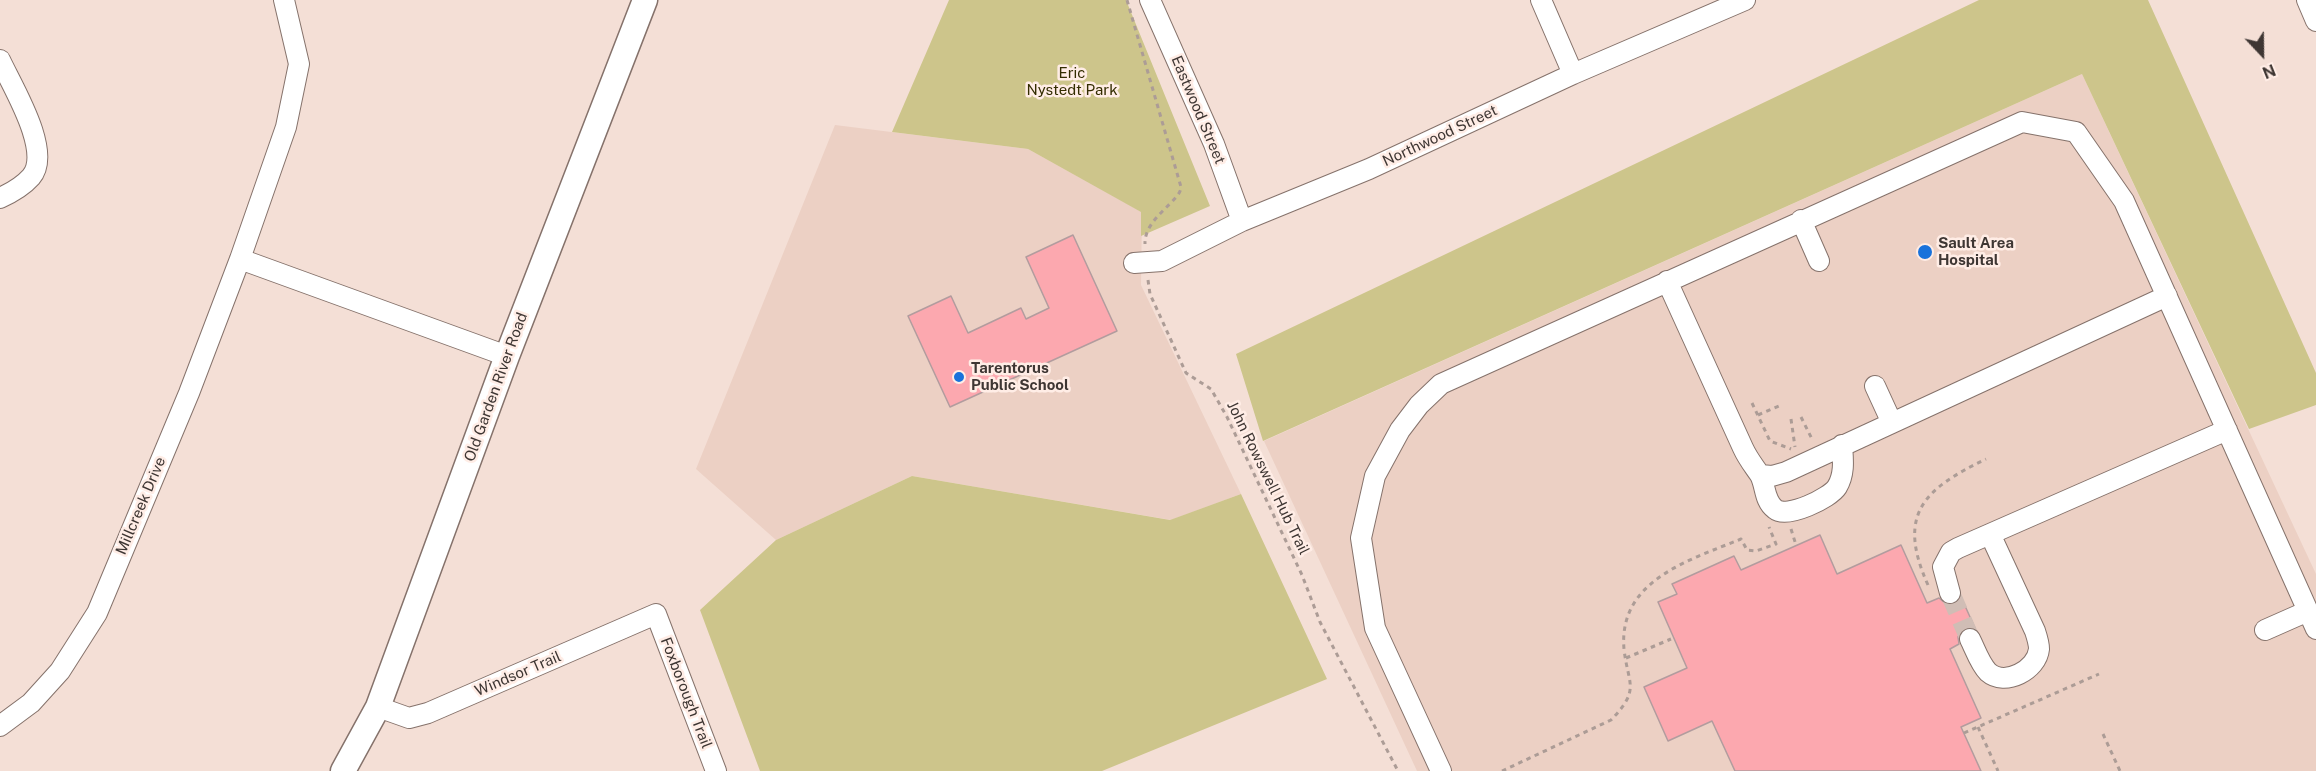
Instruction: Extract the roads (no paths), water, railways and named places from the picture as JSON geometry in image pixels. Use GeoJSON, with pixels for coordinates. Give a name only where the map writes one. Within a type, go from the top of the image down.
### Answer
{"type":"FeatureCollection","features":[{"type":"Feature","properties":{"kind":"main road","name":"Old Garden River Road"},"geometry":{"type":"LineString","coordinates":[[343,771],[378,707],[507,356],[645,0]]}},
{"type":"Feature","properties":{"kind":"street","name":"Millcreek Drive"},"geometry":{"type":"LineString","coordinates":[[0,726],[32,702],[60,671],[97,613],[189,393],[240,259],[286,128],[299,64],[284,0]]}},
{"type":"Feature","properties":{"kind":"street","name":"Eastwood Street"},"geometry":{"type":"LineString","coordinates":[[1150,0],[1214,144],[1242,221]]}},
{"type":"Feature","properties":{"kind":"street"},"geometry":{"type":"LineString","coordinates":[[1541,0],[1573,74]]}},
{"type":"Feature","properties":{"kind":"street","name":"Northwood Street"},"geometry":{"type":"LineString","coordinates":[[1140,263],[1161,261],[1242,221],[1369,170],[1573,74],[1691,26],[1745,0]]}},
{"type":"Feature","properties":{"kind":"street"},"geometry":{"type":"LineString","coordinates":[[2307,0],[2316,21]]}},
{"type":"Feature","properties":{"kind":"street"},"geometry":{"type":"LineString","coordinates":[[0,60],[35,137],[39,154],[32,176],[0,198]]}},
{"type":"Feature","properties":{"kind":"street"},"geometry":{"type":"LineString","coordinates":[[1441,771],[1375,628],[1361,538],[1375,476],[1400,430],[1419,405],[1441,384],[2022,122],[2076,132],[2124,201],[2312,620],[2265,630]]}},
{"type":"Feature","properties":{"kind":"street"},"geometry":{"type":"LineString","coordinates":[[1801,220],[1819,261]]}},
{"type":"Feature","properties":{"kind":"street"},"geometry":{"type":"LineString","coordinates":[[240,259],[507,356]]}},
{"type":"Feature","properties":{"kind":"street"},"geometry":{"type":"LineString","coordinates":[[1667,281],[1754,470],[1760,475],[1772,476],[1786,472],[2167,296]]}},
{"type":"Feature","properties":{"kind":"street"},"geometry":{"type":"LineString","coordinates":[[1875,386],[1892,423]]}},
{"type":"Feature","properties":{"kind":"street"},"geometry":{"type":"LineString","coordinates":[[1950,593],[1944,575],[1944,560],[1958,548],[2227,430]]}},
{"type":"Feature","properties":{"kind":"street"},"geometry":{"type":"LineString","coordinates":[[1760,475],[1764,490],[1774,509],[1782,513],[1791,512],[1832,494],[1842,477],[1842,445]]}},
{"type":"Feature","properties":{"kind":"street"},"geometry":{"type":"LineString","coordinates":[[1970,639],[1984,667],[1990,674],[2000,677],[2024,672],[2032,665],[2039,648],[2035,631],[1990,534]]}},
{"type":"Feature","properties":{"kind":"street","name":"Windsor Trail"},"geometry":{"type":"LineString","coordinates":[[378,707],[409,718],[428,713],[656,614]]}},
{"type":"Feature","properties":{"kind":"street","name":"Foxborough Trail"},"geometry":{"type":"LineString","coordinates":[[656,614],[716,771]]}},
{"type":"Feature","properties":{"kind":"tunnel"},"geometry":{"type":"LineString","coordinates":[[1950,593],[1970,639]]}},
{"type":"Feature","properties":{"kind":"place","name":"Sault Area Hospital"},"geometry":{"type":"Point","coordinates":[1925,252]}},
{"type":"Feature","properties":{"kind":"place","name":"Tarentorus Public School"},"geometry":{"type":"Point","coordinates":[959,377]}},
{"type":"Feature","properties":{"kind":"park label","name":"Eric Nystedt Park"},"geometry":{"type":"Point","coordinates":[1072,82]}}]}
